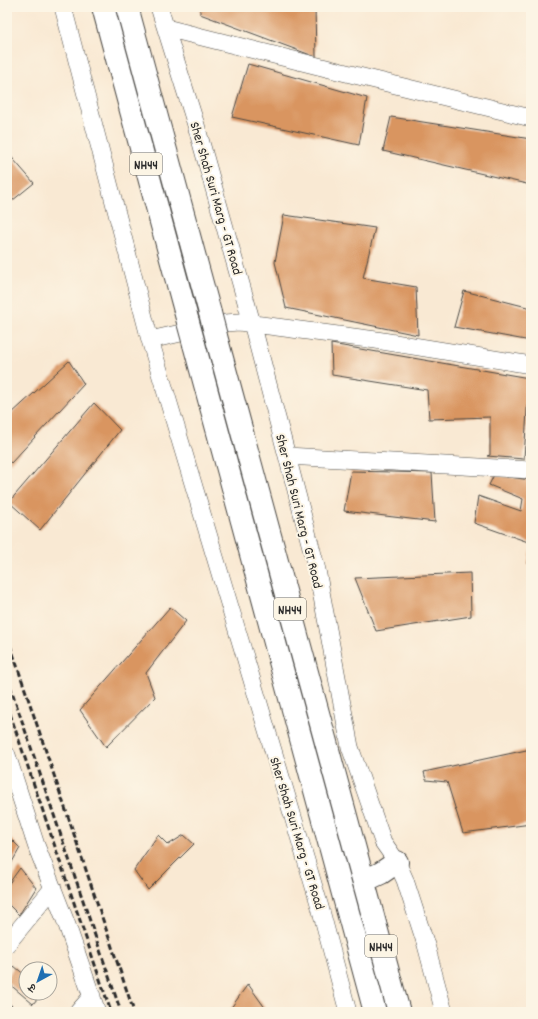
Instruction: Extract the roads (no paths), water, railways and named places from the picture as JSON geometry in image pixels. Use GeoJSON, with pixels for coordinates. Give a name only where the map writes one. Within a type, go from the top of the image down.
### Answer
{"type":"FeatureCollection","features":[{"type":"Feature","properties":{"kind":"highway","name":"Sher Shah Suri Marg - GT Road"},"geometry":{"type":"LineString","coordinates":[[103,7],[375,1012]]}},
{"type":"Feature","properties":{"kind":"highway","name":"NH44"},"geometry":{"type":"LineString","coordinates":[[127,7],[399,1012]]}},
{"type":"Feature","properties":{"kind":"highway"},"geometry":{"type":"LineString","coordinates":[[364,881],[381,873],[397,862]]}},
{"type":"Feature","properties":{"kind":"street","name":"Sher Shah Suri Marg - GT Road"},"geometry":{"type":"LineString","coordinates":[[63,7],[150,340],[318,899],[348,1012]]}},
{"type":"Feature","properties":{"kind":"street","name":"Sher Shah Suri Marg - GT Road"},"geometry":{"type":"LineString","coordinates":[[159,7],[196,125],[252,323],[317,570],[350,747],[383,842],[397,862],[405,880],[426,945],[444,1012]]}},
{"type":"Feature","properties":{"kind":"street"},"geometry":{"type":"LineString","coordinates":[[166,28],[531,118]]}},
{"type":"Feature","properties":{"kind":"street"},"geometry":{"type":"LineString","coordinates":[[150,340],[225,323],[252,323],[376,340],[531,365]]}},
{"type":"Feature","properties":{"kind":"street"},"geometry":{"type":"LineString","coordinates":[[287,456],[531,470]]}},
{"type":"Feature","properties":{"kind":"street"},"geometry":{"type":"LineString","coordinates":[[7,755],[11,784],[67,925],[97,1012]]}},
{"type":"Feature","properties":{"kind":"street"},"geometry":{"type":"LineString","coordinates":[[7,944],[53,888]]}},
{"type":"Feature","properties":{"kind":"street"},"geometry":{"type":"LineString","coordinates":[[78,1012],[92,996]]}},
{"type":"Feature","properties":{"kind":"railway"},"geometry":{"type":"LineString","coordinates":[[7,636],[134,1012]]}},
{"type":"Feature","properties":{"kind":"railway"},"geometry":{"type":"LineString","coordinates":[[7,677],[121,1012]]}},
{"type":"Feature","properties":{"kind":"railway"},"geometry":{"type":"LineString","coordinates":[[7,705],[111,1012]]}}]}
